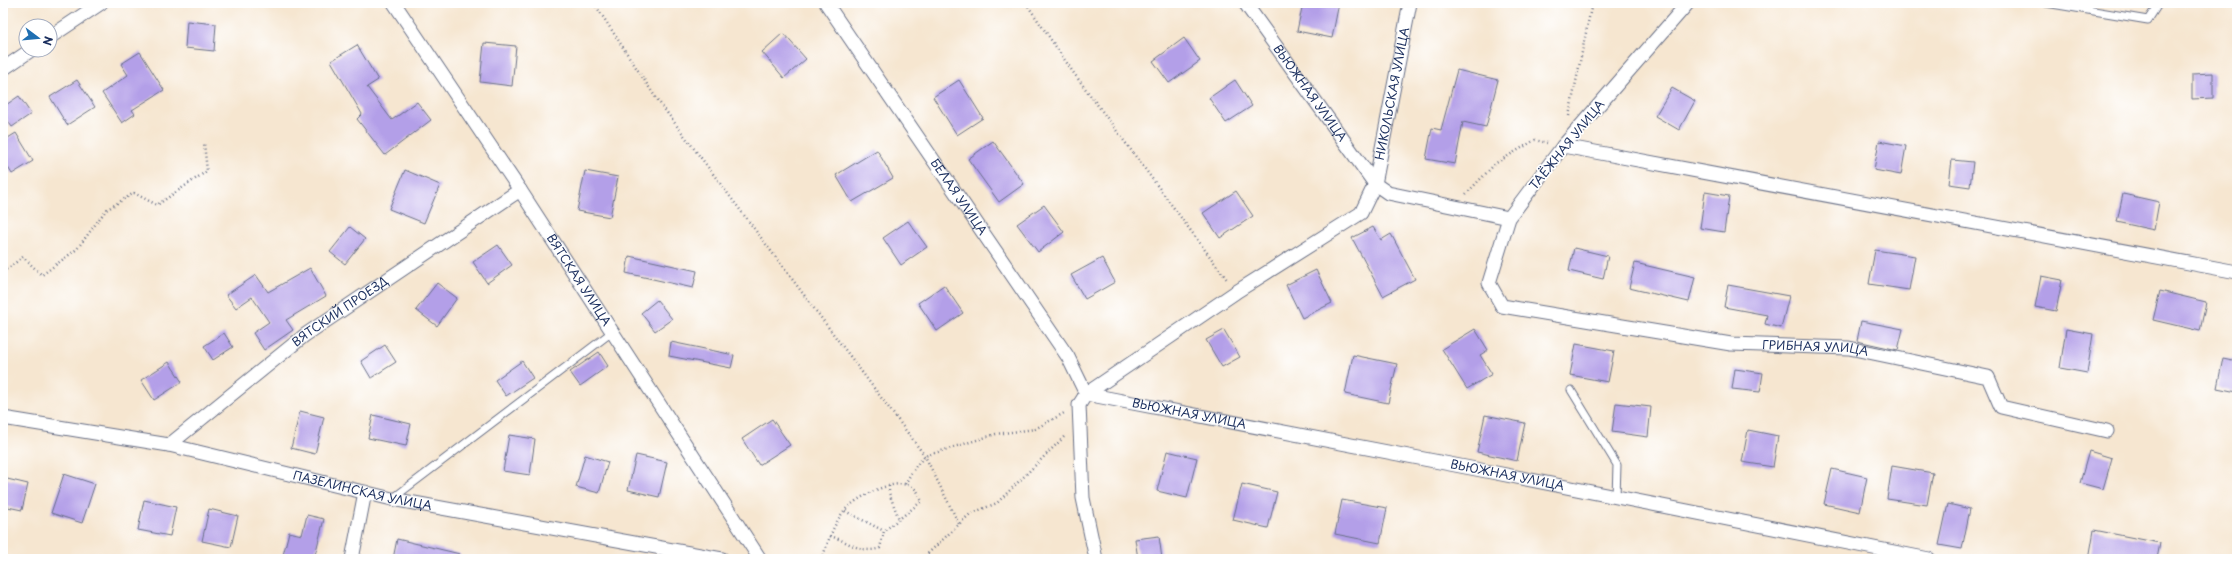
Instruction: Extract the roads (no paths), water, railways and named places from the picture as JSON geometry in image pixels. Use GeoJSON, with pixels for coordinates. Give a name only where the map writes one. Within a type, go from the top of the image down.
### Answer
{"type":"FeatureCollection","features":[{"type":"Feature","properties":{"kind":"street"},"geometry":{"type":"LineString","coordinates":[[58,32],[101,3]]}},
{"type":"Feature","properties":{"kind":"street","name":"ВЯТСКАЯ УЛИЦА"},"geometry":{"type":"LineString","coordinates":[[394,3],[520,190],[760,559]]}},
{"type":"Feature","properties":{"kind":"street","name":"БЕЛАЯ УЛИЦА"},"geometry":{"type":"LineString","coordinates":[[826,3],[1068,358],[1082,400]]}},
{"type":"Feature","properties":{"kind":"street","name":"ВЬЮЖНАЯ УЛИЦА"},"geometry":{"type":"LineString","coordinates":[[1245,3],[1375,184]]}},
{"type":"Feature","properties":{"kind":"street","name":"НИКОЛЬСКАЯ УЛИЦА"},"geometry":{"type":"LineString","coordinates":[[1082,400],[1236,292],[1361,213],[1375,184],[1410,3]]}},
{"type":"Feature","properties":{"kind":"street","name":"ТАЁЖНАЯ УЛИЦА"},"geometry":{"type":"LineString","coordinates":[[1502,306],[1489,283],[1509,218],[1563,146],[1688,3]]}},
{"type":"Feature","properties":{"kind":"street"},"geometry":{"type":"LineString","coordinates":[[3,69],[19,58]]}},
{"type":"Feature","properties":{"kind":"street"},"geometry":{"type":"LineString","coordinates":[[1563,146],[2237,272]]}},
{"type":"Feature","properties":{"kind":"street"},"geometry":{"type":"LineString","coordinates":[[1375,184],[1388,193],[1509,218]]}},
{"type":"Feature","properties":{"kind":"street","name":"ВЯТСКИЙ ПРОЕЗД"},"geometry":{"type":"LineString","coordinates":[[169,445],[305,335],[520,190]]}},
{"type":"Feature","properties":{"kind":"street","name":"ГРИБНАЯ УЛИЦА"},"geometry":{"type":"LineString","coordinates":[[1502,306],[1730,344],[1849,348],[1988,377],[2001,407],[2107,431]]}},
{"type":"Feature","properties":{"kind":"street"},"geometry":{"type":"LineString","coordinates":[[1082,400],[1079,422],[1083,498],[1096,559]]}},
{"type":"Feature","properties":{"kind":"street","name":"ВЬЮЖНАЯ УЛИЦА"},"geometry":{"type":"LineString","coordinates":[[1082,400],[1616,497],[1929,559]]}},
{"type":"Feature","properties":{"kind":"street","name":"ПАЗЕЛИНСКАЯ УЛИЦА"},"geometry":{"type":"LineString","coordinates":[[3,418],[169,445],[392,499],[722,559]]}},
{"type":"Feature","properties":{"kind":"street"},"geometry":{"type":"LineString","coordinates":[[352,559],[365,492]]}},
{"type":"Feature","properties":{"kind":"lane"},"geometry":{"type":"LineString","coordinates":[[2046,3],[2148,20],[2158,3]]}},
{"type":"Feature","properties":{"kind":"lane"},"geometry":{"type":"LineString","coordinates":[[392,499],[612,332]]}},
{"type":"Feature","properties":{"kind":"lane"},"geometry":{"type":"LineString","coordinates":[[1571,390],[1617,465],[1616,497]]}}]}
